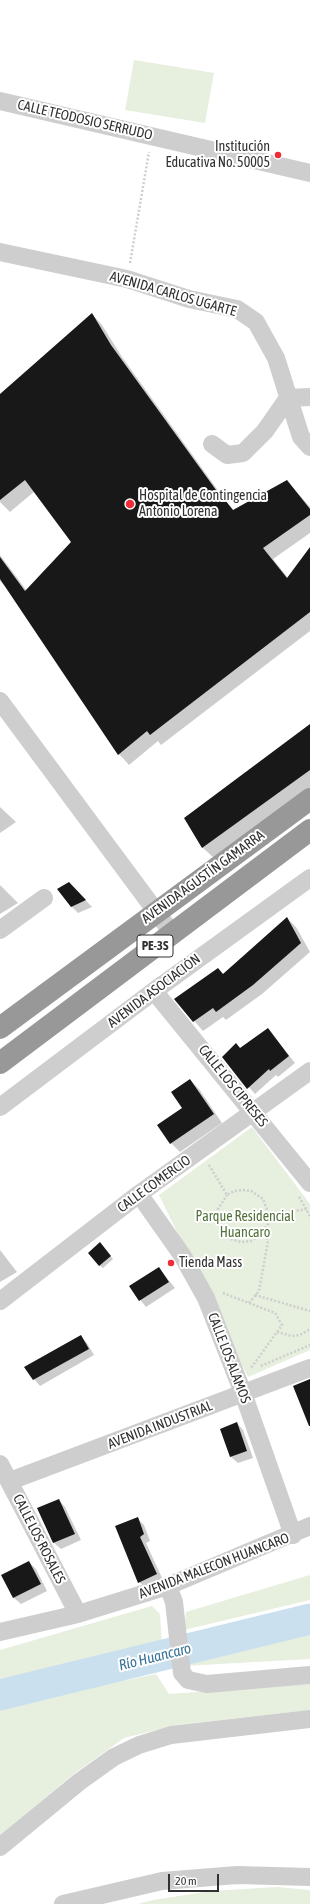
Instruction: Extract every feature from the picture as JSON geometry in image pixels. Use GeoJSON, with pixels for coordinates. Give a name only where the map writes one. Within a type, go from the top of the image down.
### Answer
{"type":"FeatureCollection","features":[{"type":"Feature","properties":{"kind":"highway","name":"AVENIDA AGUSTÍN GAMARRA"},"geometry":{"type":"LineString","coordinates":[[0,1028],[310,799]]}},
{"type":"Feature","properties":{"kind":"highway","name":"AVENIDA AGUSTÍN GAMARRA"},"geometry":{"type":"LineString","coordinates":[[0,1063],[310,830]]}},
{"type":"Feature","properties":{"kind":"street","name":"CALLE TEODOSIO SERRUDO"},"geometry":{"type":"LineString","coordinates":[[0,101],[310,173]]}},
{"type":"Feature","properties":{"kind":"street","name":"AVENIDA CARLOS UGARTE"},"geometry":{"type":"LineString","coordinates":[[0,252],[127,279],[189,299],[237,309],[256,322],[276,358],[301,437],[310,447]]}},
{"type":"Feature","properties":{"kind":"street"},"geometry":{"type":"LineString","coordinates":[[212,444],[227,455],[242,453],[265,431],[288,398],[310,397]]}},
{"type":"Feature","properties":{"kind":"street"},"geometry":{"type":"LineString","coordinates":[[0,701],[172,933]]}},
{"type":"Feature","properties":{"kind":"street","name":"AVENIDA ASOCIACIÓN"},"geometry":{"type":"LineString","coordinates":[[0,1107],[154,991],[310,878]]}},
{"type":"Feature","properties":{"kind":"street"},"geometry":{"type":"LineString","coordinates":[[0,930],[44,898]]}},
{"type":"Feature","properties":{"kind":"street","name":"CALLE LOS CIPRESES"},"geometry":{"type":"LineString","coordinates":[[154,991],[254,1112],[310,1183]]}},
{"type":"Feature","properties":{"kind":"street","name":"CALLE COMERCIO"},"geometry":{"type":"LineString","coordinates":[[0,1301],[139,1194],[310,1071]]}},
{"type":"Feature","properties":{"kind":"street","name":"CALLE LOS ALAMOS"},"geometry":{"type":"LineString","coordinates":[[139,1194],[182,1255],[206,1298],[243,1393],[293,1535]]}},
{"type":"Feature","properties":{"kind":"street","name":"AVENIDA INDUSTRIAL"},"geometry":{"type":"LineString","coordinates":[[10,1481],[310,1368]]}},
{"type":"Feature","properties":{"kind":"street","name":"CALLE LOS ROSALES"},"geometry":{"type":"LineString","coordinates":[[0,1464],[78,1614]]}},
{"type":"Feature","properties":{"kind":"street","name":"AVENIDA MALECON HUANCARO"},"geometry":{"type":"LineString","coordinates":[[0,1632],[171,1594],[310,1526]]}},
{"type":"Feature","properties":{"kind":"street"},"geometry":{"type":"LineString","coordinates":[[171,1594],[182,1673],[188,1680],[207,1684],[310,1675]]}},
{"type":"Feature","properties":{"kind":"street"},"geometry":{"type":"LineString","coordinates":[[0,1847],[79,1782],[114,1757],[139,1745],[171,1735],[310,1719]]}},
{"type":"Feature","properties":{"kind":"street"},"geometry":{"type":"LineString","coordinates":[[63,1904],[162,1881],[237,1875],[310,1877]]}},
{"type":"Feature","properties":{"kind":"path"},"geometry":{"type":"LineString","coordinates":[[127,279],[152,136]]}},
{"type":"Feature","properties":{"kind":"path"},"geometry":{"type":"LineString","coordinates":[[208,1163],[227,1195]]}},
{"type":"Feature","properties":{"kind":"path"},"geometry":{"type":"LineString","coordinates":[[243,1190],[251,1191],[263,1199],[269,1214],[268,1224],[264,1232],[251,1241],[241,1242],[230,1239],[223,1233],[219,1225],[218,1210],[227,1195],[234,1191],[243,1190]]}},
{"type":"Feature","properties":{"kind":"path"},"geometry":{"type":"LineString","coordinates":[[269,1214],[307,1209]]}},
{"type":"Feature","properties":{"kind":"path"},"geometry":{"type":"LineString","coordinates":[[249,1303],[258,1291],[268,1241],[264,1232]]}},
{"type":"Feature","properties":{"kind":"path"},"geometry":{"type":"LineString","coordinates":[[216,1290],[275,1313],[282,1325],[249,1371],[310,1345]]}},
{"type":"Feature","properties":{"kind":"path"},"geometry":{"type":"LineString","coordinates":[[256,1295],[310,1311],[310,1306]]}},
{"type":"Feature","properties":{"kind":"path"},"geometry":{"type":"LineString","coordinates":[[277,1332],[292,1336],[300,1335],[310,1329]]}},
{"type":"Feature","properties":{"kind":"green space"},"geometry":{"type":"Polygon","coordinates":[[[134,60],[214,73],[205,123],[125,110],[134,60]]]}},
{"type":"Feature","properties":{"kind":"green space","name":"Parque Residencial Huancaro"},"geometry":{"type":"Polygon","coordinates":[[[252,1127],[310,1204],[310,1350],[248,1377],[159,1195],[252,1127]]]}},
{"type":"Feature","properties":{"kind":"green space"},"geometry":{"type":"Polygon","coordinates":[[[310,1575],[310,1600],[184,1630],[186,1612],[310,1575]]]}},
{"type":"Feature","properties":{"kind":"green space"},"geometry":{"type":"Polygon","coordinates":[[[152,1606],[160,1614],[162,1645],[0,1687],[0,1650],[152,1606]]]}},
{"type":"Feature","properties":{"kind":"green space"},"geometry":{"type":"Polygon","coordinates":[[[310,1627],[310,1659],[183,1666],[181,1658],[310,1627]]]}},
{"type":"Feature","properties":{"kind":"green space"},"geometry":{"type":"Polygon","coordinates":[[[156,1674],[169,1694],[310,1684],[310,1710],[176,1725],[124,1738],[71,1776],[0,1836],[0,1706],[156,1674]]]}},
{"type":"Feature","properties":{"kind":"green space"},"geometry":{"type":"Polygon","coordinates":[[[277,1887],[310,1890],[310,1904],[138,1904],[153,1900],[211,1891],[277,1887]]]}},
{"type":"Feature","properties":{"kind":"building","name":"Hospital de Contingencia Antonio Lorena"},"geometry":{"type":"Polygon","coordinates":[[[92,313],[111,345],[224,501],[225,500],[233,510],[287,480],[310,509],[310,515],[263,548],[287,578],[310,547],[310,612],[150,735],[147,731],[118,755],[0,579],[0,557],[25,591],[71,542],[25,480],[0,500],[0,394],[92,313]]]}},
{"type":"Feature","properties":{"kind":"building"},"geometry":{"type":"Polygon","coordinates":[[[310,724],[310,770],[202,848],[184,818],[310,724]]]}},
{"type":"Feature","properties":{"kind":"building"},"geometry":{"type":"Polygon","coordinates":[[[69,882],[86,900],[71,907],[57,889],[69,882]]]}},
{"type":"Feature","properties":{"kind":"building"},"geometry":{"type":"Polygon","coordinates":[[[287,917],[301,943],[253,985],[216,1012],[213,1008],[193,1022],[174,999],[218,968],[223,974],[287,917]]]}},
{"type":"Feature","properties":{"kind":"building"},"geometry":{"type":"Polygon","coordinates":[[[268,1028],[289,1056],[270,1071],[269,1069],[247,1089],[222,1057],[236,1043],[240,1048],[268,1028]]]}},
{"type":"Feature","properties":{"kind":"building"},"geometry":{"type":"Polygon","coordinates":[[[190,1079],[214,1114],[170,1144],[157,1125],[182,1108],[171,1092],[190,1079]]]}},
{"type":"Feature","properties":{"kind":"building"},"geometry":{"type":"Polygon","coordinates":[[[100,1242],[111,1256],[99,1266],[88,1253],[100,1242]]]}},
{"type":"Feature","properties":{"kind":"building"},"geometry":{"type":"Polygon","coordinates":[[[159,1267],[169,1282],[139,1301],[129,1286],[159,1267]]]}},
{"type":"Feature","properties":{"kind":"building"},"geometry":{"type":"Polygon","coordinates":[[[81,1335],[89,1349],[33,1380],[24,1367],[81,1335]]]}},
{"type":"Feature","properties":{"kind":"building"},"geometry":{"type":"Polygon","coordinates":[[[310,1379],[310,1426],[309,1426],[293,1386],[310,1379]]]}},
{"type":"Feature","properties":{"kind":"building"},"geometry":{"type":"Polygon","coordinates":[[[237,1422],[247,1451],[230,1457],[220,1429],[237,1422]]]}},
{"type":"Feature","properties":{"kind":"building"},"geometry":{"type":"Polygon","coordinates":[[[59,1499],[75,1534],[53,1543],[37,1508],[59,1499]]]}},
{"type":"Feature","properties":{"kind":"building"},"geometry":{"type":"Polygon","coordinates":[[[138,1517],[144,1534],[140,1537],[157,1574],[138,1583],[115,1526],[138,1517]]]}},
{"type":"Feature","properties":{"kind":"building"},"geometry":{"type":"Polygon","coordinates":[[[29,1561],[41,1584],[13,1598],[1,1575],[29,1561]]]}},
{"type":"Feature","properties":{"kind":"waterway","name":"Río Huancaro"},"geometry":{"type":"LineString","coordinates":[[0,1695],[310,1619]]}},
{"type":"Feature","properties":{"kind":"place","name":"Institución Educativa No. 50005"},"geometry":{"type":"Point","coordinates":[278,155]}},
{"type":"Feature","properties":{"kind":"place","name":"Hospital de Contingencia Antonio Lorena"},"geometry":{"type":"Point","coordinates":[130,504]}},
{"type":"Feature","properties":{"kind":"place","name":"Tienda Mass"},"geometry":{"type":"Point","coordinates":[171,1263]}}]}
